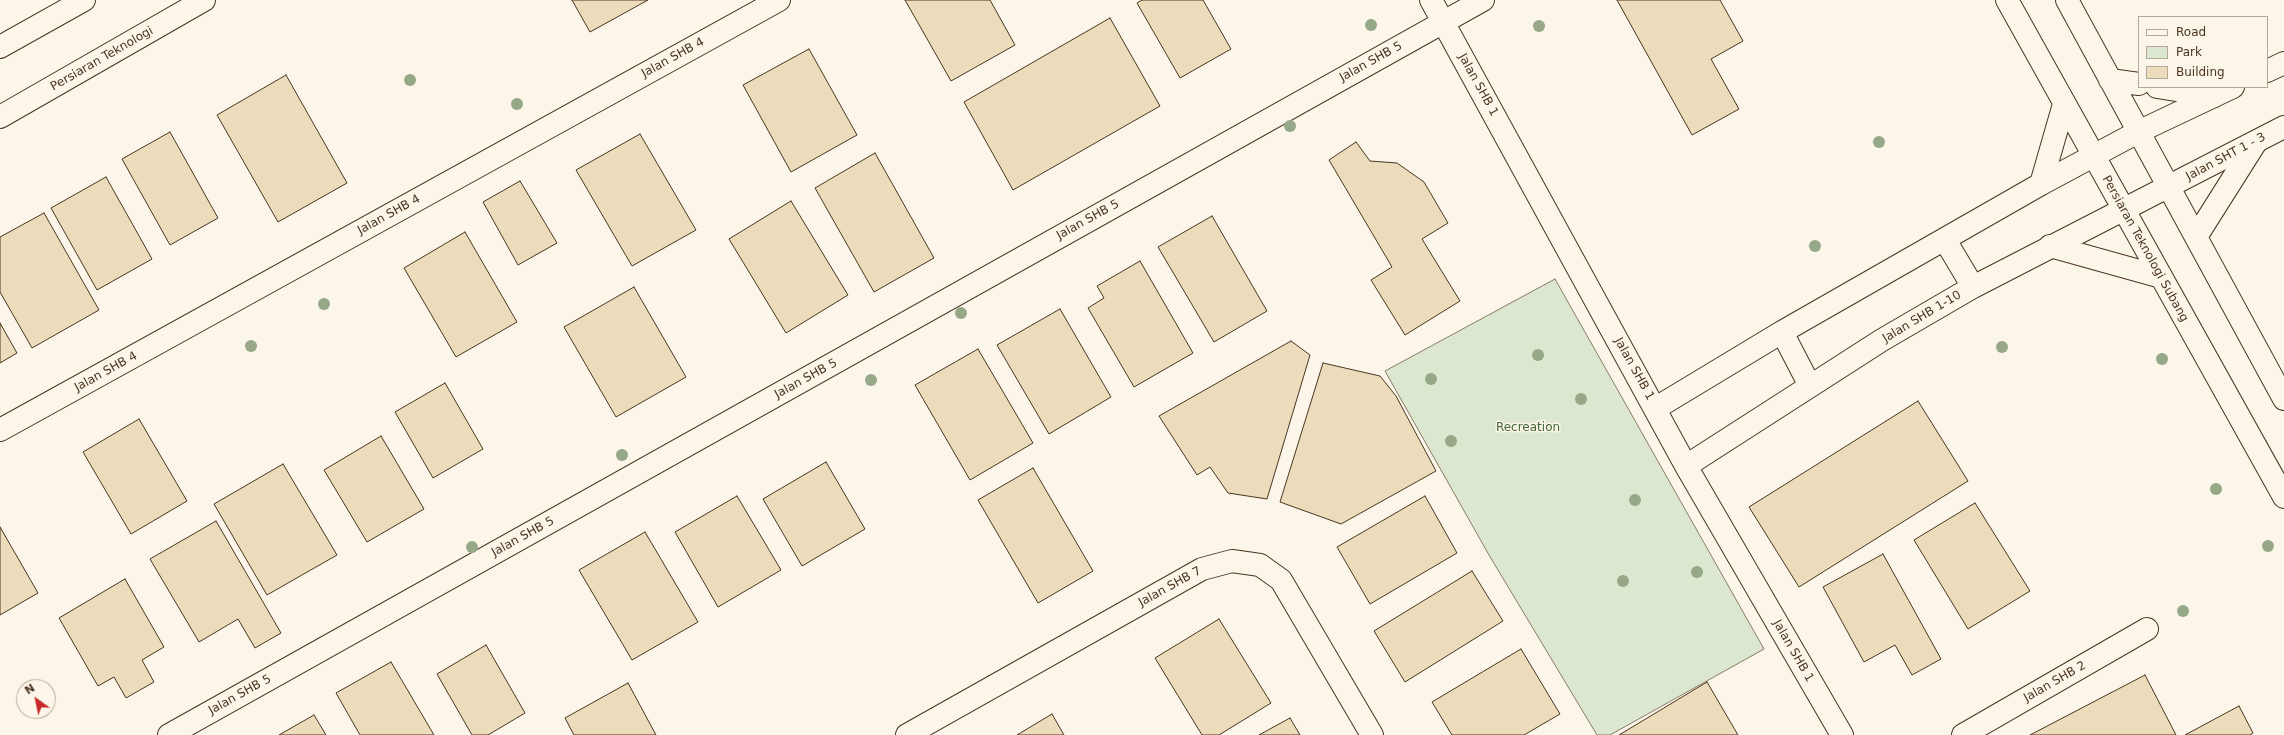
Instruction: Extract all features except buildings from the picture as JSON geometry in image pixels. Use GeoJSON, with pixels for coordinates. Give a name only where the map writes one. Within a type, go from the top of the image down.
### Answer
{"type":"FeatureCollection","features":[{"type":"Feature","properties":{"kind":"street"},"geometry":{"type":"LineString","coordinates":[[0,47],[84,0]]}},
{"type":"Feature","properties":{"kind":"street","name":"Persiaran Teknologi"},"geometry":{"type":"LineString","coordinates":[[0,117],[204,0]]}},
{"type":"Feature","properties":{"kind":"street","name":"Jalan SHB 4"},"geometry":{"type":"LineString","coordinates":[[0,430],[779,0]]}},
{"type":"Feature","properties":{"kind":"street","name":"Jalan SHB 1"},"geometry":{"type":"LineString","coordinates":[[1430,0],[1656,408],[1686,466],[1842,735]]}},
{"type":"Feature","properties":{"kind":"street","name":"Jalan SHB 5"},"geometry":{"type":"LineString","coordinates":[[169,735],[1483,0]]}},
{"type":"Feature","properties":{"kind":"street","name":"Persiaran Teknologi Subang"},"geometry":{"type":"LineString","coordinates":[[2007,0],[2284,497]]}},
{"type":"Feature","properties":{"kind":"street"},"geometry":{"type":"LineString","coordinates":[[2066,0],[2284,400]]}},
{"type":"Feature","properties":{"kind":"street"},"geometry":{"type":"LineString","coordinates":[[2268,71],[2284,64]]}},
{"type":"Feature","properties":{"kind":"street"},"geometry":{"type":"LineString","coordinates":[[2110,80],[2138,84]]}},
{"type":"Feature","properties":{"kind":"street"},"geometry":{"type":"LineString","coordinates":[[2174,88],[2224,91]]}},
{"type":"Feature","properties":{"kind":"street"},"geometry":{"type":"LineString","coordinates":[[1656,408],[1782,332],[2041,184],[2138,132],[2224,91]]}},
{"type":"Feature","properties":{"kind":"street"},"geometry":{"type":"LineString","coordinates":[[2041,184],[2064,104]]}},
{"type":"Feature","properties":{"kind":"street","name":"Jalan SHT 1 - 3"},"geometry":{"type":"LineString","coordinates":[[2169,188],[2284,127]]}},
{"type":"Feature","properties":{"kind":"street"},"geometry":{"type":"LineString","coordinates":[[2196,237],[2256,142]]}},
{"type":"Feature","properties":{"kind":"street","name":"Jalan SHB 1-10"},"geometry":{"type":"LineString","coordinates":[[1686,466],[1810,386],[1973,287],[2123,209],[2169,188]]}},
{"type":"Feature","properties":{"kind":"street"},"geometry":{"type":"LineString","coordinates":[[1945,240],[1973,287]]}},
{"type":"Feature","properties":{"kind":"street"},"geometry":{"type":"LineString","coordinates":[[2050,246],[2161,277]]}},
{"type":"Feature","properties":{"kind":"street"},"geometry":{"type":"LineString","coordinates":[[1782,332],[1810,386]]}},
{"type":"Feature","properties":{"kind":"street","name":"Jalan SHB 7"},"geometry":{"type":"LineString","coordinates":[[907,735],[1202,569],[1232,561],[1260,565],[1281,580],[1372,735]]}},
{"type":"Feature","properties":{"kind":"street","name":"Jalan SHB 2"},"geometry":{"type":"LineString","coordinates":[[1963,735],[2147,629]]}},
{"type":"Feature","properties":{"kind":"green space","name":"Recreation"},"geometry":{"type":"Polygon","coordinates":[[[1555,279],[1764,649],[1610,735],[1597,735],[1489,555],[1385,371],[1555,279]]]}}]}
